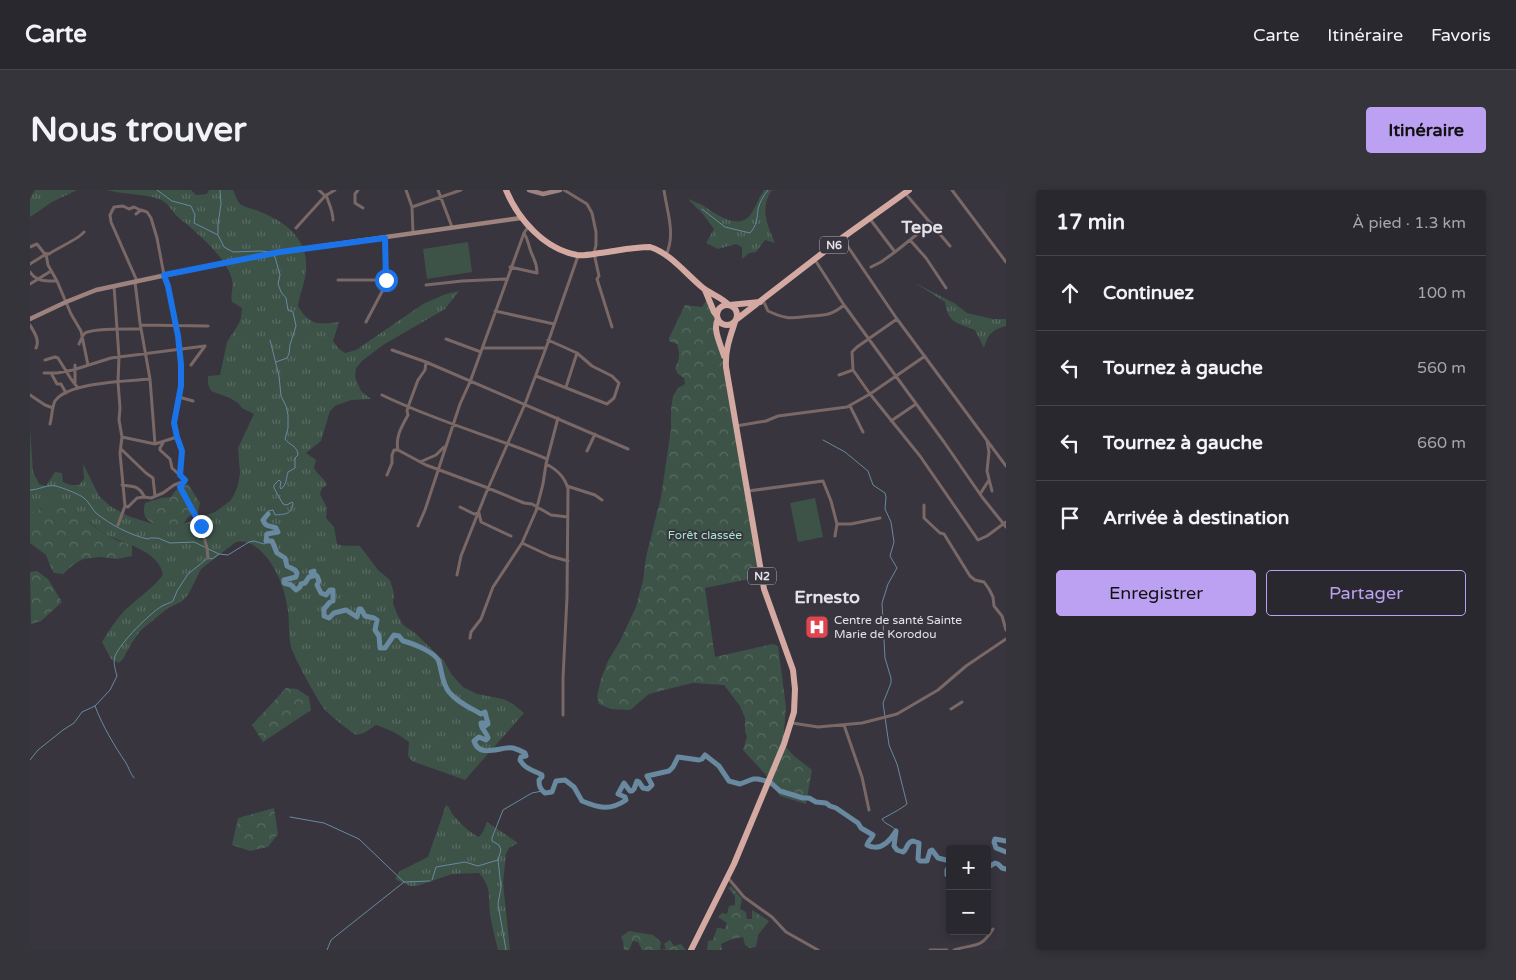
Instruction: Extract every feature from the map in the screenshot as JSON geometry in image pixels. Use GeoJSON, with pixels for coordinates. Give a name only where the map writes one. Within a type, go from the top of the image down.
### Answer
{"type":"FeatureCollection","features":[{"type":"Feature","properties":{"kind":"highway","name":"N2"},"geometry":{"type":"LineString","coordinates":[[506,190],[528,227],[553,246],[578,255],[650,247],[656,249],[704,289],[729,305]]}},
{"type":"Feature","properties":{"kind":"highway","name":"N6"},"geometry":{"type":"LineString","coordinates":[[736,320],[842,238],[907,192]]}},
{"type":"Feature","properties":{"kind":"highway","name":"N2"},"geometry":{"type":"LineString","coordinates":[[691,950],[734,864],[791,723],[795,700],[793,670],[764,588],[725,359],[716,327],[717,317],[704,289]]}},
{"type":"Feature","properties":{"kind":"highway"},"geometry":{"type":"LineString","coordinates":[[729,305],[736,310],[736,320],[727,326],[721,324],[717,317],[720,308],[729,305],[762,300]]}},
{"type":"Feature","properties":{"kind":"highway","name":"N2"},"geometry":{"type":"LineString","coordinates":[[725,359],[728,342],[736,320]]}},
{"type":"Feature","properties":{"kind":"street"},"geometry":{"type":"LineString","coordinates":[[319,190],[325,196],[333,211],[334,220]]}},
{"type":"Feature","properties":{"kind":"street"},"geometry":{"type":"LineString","coordinates":[[296,228],[325,196],[335,190]]}},
{"type":"Feature","properties":{"kind":"street"},"geometry":{"type":"LineString","coordinates":[[358,190],[355,194],[354,203],[363,208]]}},
{"type":"Feature","properties":{"kind":"street"},"geometry":{"type":"LineString","coordinates":[[406,190],[412,207],[413,233]]}},
{"type":"Feature","properties":{"kind":"street"},"geometry":{"type":"LineString","coordinates":[[438,190],[452,228]]}},
{"type":"Feature","properties":{"kind":"street"},"geometry":{"type":"LineString","coordinates":[[412,207],[461,190]]}},
{"type":"Feature","properties":{"kind":"street"},"geometry":{"type":"LineString","coordinates":[[530,190],[543,194],[560,190]]}},
{"type":"Feature","properties":{"kind":"street"},"geometry":{"type":"LineString","coordinates":[[564,190],[587,204],[592,214],[596,232],[594,254],[599,276],[597,279],[612,327]]}},
{"type":"Feature","properties":{"kind":"street"},"geometry":{"type":"LineString","coordinates":[[664,190],[669,215],[671,242],[666,256]]}},
{"type":"Feature","properties":{"kind":"street"},"geometry":{"type":"LineString","coordinates":[[952,190],[1006,262]]}},
{"type":"Feature","properties":{"kind":"street"},"geometry":{"type":"LineString","coordinates":[[907,192],[950,246]]}},
{"type":"Feature","properties":{"kind":"street"},"geometry":{"type":"LineString","coordinates":[[154,444],[150,379],[136,282],[111,222],[110,215],[114,207],[123,206],[129,209],[134,207],[147,212],[151,218],[157,238],[180,350],[181,386],[174,423],[182,451],[180,475]]}},
{"type":"Feature","properties":{"kind":"street"},"geometry":{"type":"LineString","coordinates":[[136,214],[141,210]]}},
{"type":"Feature","properties":{"kind":"street"},"geometry":{"type":"LineString","coordinates":[[30,319],[96,290],[164,275],[280,252],[521,218]]}},
{"type":"Feature","properties":{"kind":"street"},"geometry":{"type":"LineString","coordinates":[[869,218],[895,252]]}},
{"type":"Feature","properties":{"kind":"street"},"geometry":{"type":"LineString","coordinates":[[871,267],[895,252],[931,223]]}},
{"type":"Feature","properties":{"kind":"street"},"geometry":{"type":"LineString","coordinates":[[418,526],[510,267],[528,227]]}},
{"type":"Feature","properties":{"kind":"street"},"geometry":{"type":"LineString","coordinates":[[30,264],[79,237],[84,232]]}},
{"type":"Feature","properties":{"kind":"street"},"geometry":{"type":"LineString","coordinates":[[510,267],[537,273],[537,263],[524,233]]}},
{"type":"Feature","properties":{"kind":"street"},"geometry":{"type":"LineString","coordinates":[[366,322],[386,284],[385,238]]}},
{"type":"Feature","properties":{"kind":"street"},"geometry":{"type":"LineString","coordinates":[[842,238],[897,319],[1006,466]]}},
{"type":"Feature","properties":{"kind":"street"},"geometry":{"type":"LineString","coordinates":[[910,240],[926,258],[946,288]]}},
{"type":"Feature","properties":{"kind":"street"},"geometry":{"type":"LineString","coordinates":[[30,247],[39,245],[46,254],[51,271],[79,329],[88,365]]}},
{"type":"Feature","properties":{"kind":"street"},"geometry":{"type":"LineString","coordinates":[[457,575],[461,556],[536,376],[578,255]]}},
{"type":"Feature","properties":{"kind":"street"},"geometry":{"type":"LineString","coordinates":[[815,260],[844,305],[869,339],[896,376],[916,404],[944,442],[980,494],[1005,524],[978,540],[920,456],[853,370],[852,352],[857,347],[869,339],[897,319]]}},
{"type":"Feature","properties":{"kind":"street"},"geometry":{"type":"LineString","coordinates":[[30,284],[51,271]]}},
{"type":"Feature","properties":{"kind":"street"},"geometry":{"type":"LineString","coordinates":[[30,272],[42,281],[57,281]]}},
{"type":"Feature","properties":{"kind":"street"},"geometry":{"type":"LineString","coordinates":[[426,285],[506,279]]}},
{"type":"Feature","properties":{"kind":"street"},"geometry":{"type":"LineString","coordinates":[[338,280],[386,280]]}},
{"type":"Feature","properties":{"kind":"street"},"geometry":{"type":"LineString","coordinates":[[114,286],[119,420],[122,438],[120,449],[125,506],[118,525]]}},
{"type":"Feature","properties":{"kind":"street"},"geometry":{"type":"LineString","coordinates":[[762,300],[768,311],[777,316],[792,319],[825,316],[835,312],[844,305]]}},
{"type":"Feature","properties":{"kind":"street"},"geometry":{"type":"LineString","coordinates":[[495,311],[554,324]]}},
{"type":"Feature","properties":{"kind":"street"},"geometry":{"type":"LineString","coordinates":[[30,325],[37,340],[38,346],[36,348]]}},
{"type":"Feature","properties":{"kind":"street"},"geometry":{"type":"LineString","coordinates":[[79,329],[88,332],[141,327],[208,326]]}},
{"type":"Feature","properties":{"kind":"street"},"geometry":{"type":"LineString","coordinates":[[79,344],[88,332]]}},
{"type":"Feature","properties":{"kind":"street"},"geometry":{"type":"LineString","coordinates":[[446,339],[481,352]]}},
{"type":"Feature","properties":{"kind":"street"},"geometry":{"type":"LineString","coordinates":[[536,376],[607,404],[614,398],[618,383],[612,376],[592,366],[576,353],[548,340]]}},
{"type":"Feature","properties":{"kind":"street"},"geometry":{"type":"LineString","coordinates":[[44,373],[66,371],[118,356],[205,346],[191,365]]}},
{"type":"Feature","properties":{"kind":"street"},"geometry":{"type":"LineString","coordinates":[[482,348],[546,348]]}},
{"type":"Feature","properties":{"kind":"street"},"geometry":{"type":"LineString","coordinates":[[392,350],[426,362],[628,449]]}},
{"type":"Feature","properties":{"kind":"street"},"geometry":{"type":"LineString","coordinates":[[566,387],[576,353]]}},
{"type":"Feature","properties":{"kind":"street"},"geometry":{"type":"LineString","coordinates":[[736,426],[766,422],[778,416],[850,406],[925,356]]}},
{"type":"Feature","properties":{"kind":"street"},"geometry":{"type":"LineString","coordinates":[[46,360],[58,358],[78,388]]}},
{"type":"Feature","properties":{"kind":"street"},"geometry":{"type":"LineString","coordinates":[[426,362],[425,370],[418,380],[408,407],[408,415],[396,443],[398,450],[420,462],[537,507],[552,515],[568,517]]}},
{"type":"Feature","properties":{"kind":"street"},"geometry":{"type":"LineString","coordinates":[[75,368],[75,383]]}},
{"type":"Feature","properties":{"kind":"street"},"geometry":{"type":"LineString","coordinates":[[839,374],[853,370]]}},
{"type":"Feature","properties":{"kind":"street"},"geometry":{"type":"LineString","coordinates":[[51,373],[57,384],[61,384],[66,393]]}},
{"type":"Feature","properties":{"kind":"street"},"geometry":{"type":"LineString","coordinates":[[50,424],[55,401],[66,393],[92,385],[150,379]]}},
{"type":"Feature","properties":{"kind":"street"},"geometry":{"type":"LineString","coordinates":[[30,395],[45,405],[54,408]]}},
{"type":"Feature","properties":{"kind":"street"},"geometry":{"type":"LineString","coordinates":[[382,395],[453,425],[508,443],[546,461],[564,478],[567,486],[568,597],[563,678],[563,714]]}},
{"type":"Feature","properties":{"kind":"street"},"geometry":{"type":"LineString","coordinates":[[179,397],[193,401]]}},
{"type":"Feature","properties":{"kind":"street"},"geometry":{"type":"LineString","coordinates":[[891,421],[916,404]]}},
{"type":"Feature","properties":{"kind":"street"},"geometry":{"type":"LineString","coordinates":[[850,406],[863,432]]}},
{"type":"Feature","properties":{"kind":"street"},"geometry":{"type":"LineString","coordinates":[[470,638],[471,632],[481,619],[493,587],[522,543],[537,507],[544,484],[546,461],[558,418]]}},
{"type":"Feature","properties":{"kind":"street"},"geometry":{"type":"LineString","coordinates":[[587,451],[595,434]]}},
{"type":"Feature","properties":{"kind":"street"},"geometry":{"type":"LineString","coordinates":[[177,437],[171,438],[164,443],[160,450],[166,454],[170,459],[172,467],[185,480]]}},
{"type":"Feature","properties":{"kind":"street"},"geometry":{"type":"LineString","coordinates":[[122,438],[154,444],[164,443]]}},
{"type":"Feature","properties":{"kind":"street"},"geometry":{"type":"LineString","coordinates":[[987,440],[989,452],[987,471],[992,491]]}},
{"type":"Feature","properties":{"kind":"street"},"geometry":{"type":"LineString","coordinates":[[420,462],[436,455],[446,444]]}},
{"type":"Feature","properties":{"kind":"street"},"geometry":{"type":"LineString","coordinates":[[120,449],[154,478],[155,496]]}},
{"type":"Feature","properties":{"kind":"street"},"geometry":{"type":"LineString","coordinates":[[387,475],[392,463],[394,450],[398,450]]}},
{"type":"Feature","properties":{"kind":"street"},"geometry":{"type":"LineString","coordinates":[[125,506],[128,507],[137,498],[151,498],[163,493],[185,480]]}},
{"type":"Feature","properties":{"kind":"street"},"geometry":{"type":"LineString","coordinates":[[185,480],[180,487],[201,526],[208,558]]}},
{"type":"Feature","properties":{"kind":"street"},"geometry":{"type":"LineString","coordinates":[[980,494],[989,480]]}},
{"type":"Feature","properties":{"kind":"street"},"geometry":{"type":"LineString","coordinates":[[747,491],[823,481],[837,524],[835,536]]}},
{"type":"Feature","properties":{"kind":"street"},"geometry":{"type":"LineString","coordinates":[[122,485],[135,486],[144,497]]}},
{"type":"Feature","properties":{"kind":"street"},"geometry":{"type":"LineString","coordinates":[[567,486],[602,500]]}},
{"type":"Feature","properties":{"kind":"street"},"geometry":{"type":"LineString","coordinates":[[924,505],[924,518],[944,534],[970,576],[975,580],[984,582],[989,589],[993,597],[994,606],[1002,616],[1006,630]]}},
{"type":"Feature","properties":{"kind":"street"},"geometry":{"type":"LineString","coordinates":[[460,507],[474,514],[479,513]]}},
{"type":"Feature","properties":{"kind":"street"},"geometry":{"type":"LineString","coordinates":[[479,513],[481,522],[511,536]]}},
{"type":"Feature","properties":{"kind":"street"},"geometry":{"type":"LineString","coordinates":[[837,524],[851,524],[880,518]]}},
{"type":"Feature","properties":{"kind":"street"},"geometry":{"type":"LineString","coordinates":[[522,543],[550,556],[568,561]]}},
{"type":"Feature","properties":{"kind":"street"},"geometry":{"type":"LineString","coordinates":[[791,723],[818,727],[844,725],[872,722],[897,714],[938,690],[966,666],[1006,639]]}},
{"type":"Feature","properties":{"kind":"street"},"geometry":{"type":"LineString","coordinates":[[951,709],[962,702]]}},
{"type":"Feature","properties":{"kind":"street"},"geometry":{"type":"LineString","coordinates":[[844,725],[862,777],[869,810]]}},
{"type":"Feature","properties":{"kind":"street"},"geometry":{"type":"LineString","coordinates":[[727,877],[744,897],[772,917],[786,932],[818,950]]}},
{"type":"Feature","properties":{"kind":"street"},"geometry":{"type":"LineString","coordinates":[[954,950],[966,946],[980,945],[985,942],[993,929]]}},
{"type":"Feature","properties":{"kind":"street"},"geometry":{"type":"LineString","coordinates":[[930,950],[947,950]]}},
{"type":"Feature","properties":{"kind":"green space"},"geometry":{"type":"Polygon","coordinates":[[[35,190],[77,190],[52,202],[30,217],[30,199],[35,190]]]}},
{"type":"Feature","properties":{"kind":"green space"},"geometry":{"type":"Polygon","coordinates":[[[106,190],[191,190],[196,195],[207,194],[209,190],[233,190],[240,204],[284,224],[297,237],[305,254],[305,275],[298,306],[306,317],[315,322],[339,322],[333,341],[345,353],[356,350],[423,304],[446,294],[459,291],[445,309],[383,345],[363,360],[356,368],[355,377],[361,391],[371,399],[351,400],[335,406],[330,411],[321,441],[306,453],[316,460],[314,468],[327,485],[322,488],[320,494],[327,508],[326,518],[334,527],[337,544],[360,546],[378,570],[390,580],[394,593],[393,603],[403,625],[415,633],[444,661],[452,675],[463,687],[477,694],[503,699],[524,713],[465,780],[412,761],[408,756],[409,742],[393,732],[376,725],[364,733],[356,735],[326,711],[307,680],[291,647],[287,605],[277,574],[264,554],[246,542],[236,542],[201,569],[188,595],[181,602],[168,608],[141,630],[119,663],[111,659],[102,642],[125,610],[163,575],[160,566],[155,559],[140,549],[105,534],[82,518],[41,508],[30,513],[30,428],[33,472],[39,484],[46,486],[55,472],[62,473],[63,482],[70,485],[79,485],[84,479],[83,464],[99,496],[110,506],[128,516],[150,523],[178,526],[215,512],[230,501],[238,485],[240,473],[238,448],[254,414],[242,408],[230,398],[211,391],[208,384],[208,376],[220,375],[227,342],[241,318],[242,308],[232,302],[233,286],[226,265],[208,244],[164,202],[147,196],[106,190]]]}},
{"type":"Feature","properties":{"kind":"green space"},"geometry":{"type":"Polygon","coordinates":[[[764,190],[774,190],[771,191],[768,198],[765,211],[767,223],[775,243],[765,240],[756,252],[749,253],[742,259],[742,247],[736,244],[718,249],[706,243],[714,229],[688,199],[726,219],[740,221],[746,219],[751,214],[764,190]]]}},
{"type":"Feature","properties":{"kind":"green space"},"geometry":{"type":"Polygon","coordinates":[[[468,242],[472,272],[427,279],[423,249],[468,242]]]}},
{"type":"Feature","properties":{"kind":"green space"},"geometry":{"type":"Polygon","coordinates":[[[915,283],[954,303],[967,313],[993,319],[1006,319],[1006,326],[991,333],[984,348],[975,330],[951,319],[945,302],[915,283]]]}},
{"type":"Feature","properties":{"kind":"green space","name":"Forêt classée"},"geometry":{"type":"Polygon","coordinates":[[[709,296],[723,343],[759,577],[705,588],[715,657],[773,644],[778,646],[786,707],[783,744],[794,756],[812,770],[806,804],[780,796],[765,774],[743,750],[747,737],[745,718],[740,706],[724,685],[693,683],[649,694],[630,710],[611,709],[599,704],[597,697],[608,661],[636,607],[661,497],[671,429],[673,396],[678,388],[685,384],[684,378],[678,374],[675,368],[679,356],[677,344],[669,341],[669,338],[685,305],[702,307],[709,296]]]}},
{"type":"Feature","properties":{"kind":"green space"},"geometry":{"type":"Polygon","coordinates":[[[188,484],[200,503],[198,512],[188,517],[182,526],[155,524],[145,517],[145,503],[171,497],[176,490],[188,484]]]}},
{"type":"Feature","properties":{"kind":"green space"},"geometry":{"type":"Polygon","coordinates":[[[815,498],[823,537],[798,542],[790,503],[815,498]]]}},
{"type":"Feature","properties":{"kind":"green space"},"geometry":{"type":"Polygon","coordinates":[[[53,504],[67,509],[116,540],[132,545],[132,556],[117,559],[100,557],[83,559],[63,574],[54,573],[46,555],[30,543],[30,513],[53,504]]]}},
{"type":"Feature","properties":{"kind":"green space"},"geometry":{"type":"Polygon","coordinates":[[[37,571],[48,579],[62,602],[41,621],[31,624],[30,572],[37,571]]]}},
{"type":"Feature","properties":{"kind":"green space"},"geometry":{"type":"Polygon","coordinates":[[[286,688],[297,689],[309,697],[311,710],[263,742],[252,725],[286,688]]]}},
{"type":"Feature","properties":{"kind":"green space"},"geometry":{"type":"Polygon","coordinates":[[[446,805],[459,821],[479,837],[487,822],[518,843],[509,848],[506,854],[503,883],[510,950],[498,950],[490,914],[488,888],[479,873],[452,874],[417,886],[410,886],[395,879],[400,871],[428,857],[446,805]]]}},
{"type":"Feature","properties":{"kind":"green space"},"geometry":{"type":"Polygon","coordinates":[[[274,808],[278,834],[268,847],[250,851],[232,845],[238,818],[274,808]]]}},
{"type":"Feature","properties":{"kind":"green space"},"geometry":{"type":"Polygon","coordinates":[[[731,886],[742,899],[740,909],[746,912],[747,919],[752,919],[752,910],[769,921],[758,935],[756,947],[750,948],[745,945],[743,937],[721,944],[722,950],[707,950],[708,941],[713,940],[717,928],[725,929],[727,923],[718,917],[722,913],[727,914],[729,906],[735,905],[735,896],[728,888],[731,886]]]}},
{"type":"Feature","properties":{"kind":"green space"},"geometry":{"type":"Polygon","coordinates":[[[629,931],[653,935],[661,942],[660,950],[642,950],[638,942],[633,941],[629,950],[624,950],[621,937],[629,931]]]}},
{"type":"Feature","properties":{"kind":"green space"},"geometry":{"type":"Polygon","coordinates":[[[670,940],[674,946],[681,944],[686,950],[660,950],[666,949],[664,944],[670,940]]]}},
{"type":"Feature","properties":{"kind":"waterway"},"geometry":{"type":"LineString","coordinates":[[157,190],[172,201],[191,206],[195,215],[194,223],[218,235],[224,247],[233,252],[270,252]]}},
{"type":"Feature","properties":{"kind":"waterway"},"geometry":{"type":"LineString","coordinates":[[218,234],[221,204],[220,190]]}},
{"type":"Feature","properties":{"kind":"waterway"},"geometry":{"type":"LineString","coordinates":[[702,209],[725,227],[750,233],[755,225],[760,204],[768,190]]}},
{"type":"Feature","properties":{"kind":"waterway"},"geometry":{"type":"LineString","coordinates":[[273,255],[280,275],[278,284],[286,298],[288,310],[293,312],[296,326],[287,358],[276,362]]}},
{"type":"Feature","properties":{"kind":"waterway"},"geometry":{"type":"LineString","coordinates":[[269,513],[268,511],[273,510],[275,515],[290,512],[293,503],[283,504],[274,485],[279,480],[281,482],[281,489],[283,487],[288,472],[295,468],[295,458],[298,455],[295,448],[285,439],[288,428],[288,415],[281,396],[279,376],[270,340]]}},
{"type":"Feature","properties":{"kind":"waterway"},"geometry":{"type":"LineString","coordinates":[[823,440],[845,452],[868,471],[873,485],[885,493],[885,509],[891,522],[894,542],[890,556],[897,568],[888,584],[882,603],[885,658],[891,678],[891,683],[883,703],[889,745],[897,764],[907,804],[882,819],[896,831]]}},
{"type":"Feature","properties":{"kind":"waterway"},"geometry":{"type":"LineString","coordinates":[[30,490],[53,486],[71,491],[84,498],[96,513],[107,521],[121,529],[148,539],[158,538],[170,543],[194,542],[219,554],[228,555],[249,542],[254,541],[264,544],[268,542]]}},
{"type":"Feature","properties":{"kind":"waterway"},"geometry":{"type":"LineString","coordinates":[[268,514],[263,520],[264,523],[276,528],[278,532],[267,534],[266,541],[272,541],[277,553],[285,558],[287,566],[297,573],[296,577],[284,580],[284,583],[291,585],[296,590],[309,577],[313,576],[311,572],[314,571],[319,581],[317,585],[321,593],[326,595],[330,590],[333,590],[333,601],[324,609],[324,616],[329,618],[334,613],[346,610],[357,617],[359,609],[361,609],[365,616],[377,620],[375,630],[379,636],[380,648],[385,648],[394,635],[434,655],[439,662],[445,685],[452,696],[481,714],[485,712],[488,724],[485,726],[481,723],[481,725],[488,738],[486,740],[479,737],[474,741],[477,746],[485,751],[513,748],[525,753],[526,756],[521,757],[520,760],[527,767],[542,775],[539,784],[545,793],[552,792],[556,781],[565,780],[574,787],[582,801],[599,807],[615,806],[626,800],[625,797],[618,794],[624,783],[630,791],[634,789],[637,781],[643,788],[648,789],[652,785],[647,776],[669,771],[678,757],[699,760],[705,755],[719,766],[729,781],[740,784],[753,779],[770,782],[780,791],[809,798],[816,802],[826,803],[836,808],[873,835],[867,845],[872,847],[880,846],[888,842],[896,831],[894,846],[897,850],[903,852],[909,843],[913,841],[919,843],[918,859],[920,861],[927,861],[932,850],[938,858],[946,860]]}},
{"type":"Feature","properties":{"kind":"waterway"},"geometry":{"type":"LineString","coordinates":[[30,760],[38,750],[74,723],[82,712],[95,706],[110,690],[117,676],[114,663],[115,656],[123,643],[150,615],[173,601],[188,574],[208,558],[212,559],[219,554]]}},
{"type":"Feature","properties":{"kind":"waterway"},"geometry":{"type":"LineString","coordinates":[[95,706],[109,736],[134,778]]}},
{"type":"Feature","properties":{"kind":"waterway"},"geometry":{"type":"LineString","coordinates":[[506,950],[498,904],[501,887],[498,860],[501,850],[499,845],[492,841],[492,838],[503,810],[532,793],[542,791]]}},
{"type":"Feature","properties":{"kind":"waterway"},"geometry":{"type":"LineString","coordinates":[[290,817],[324,823],[359,839],[404,882]]}},
{"type":"Feature","properties":{"kind":"waterway"},"geometry":{"type":"LineString","coordinates":[[1006,841],[995,839],[994,842],[996,848],[1006,852]]}},
{"type":"Feature","properties":{"kind":"waterway"},"geometry":{"type":"LineString","coordinates":[[432,880],[436,867],[465,862],[478,866],[498,860]]}},
{"type":"Feature","properties":{"kind":"waterway"},"geometry":{"type":"LineString","coordinates":[[991,866],[995,863],[1006,869]]}},
{"type":"Feature","properties":{"kind":"waterway"},"geometry":{"type":"LineString","coordinates":[[327,950],[331,940],[404,882],[430,881]]}},
{"type":"Feature","properties":{"kind":"place","name":"Centre de santé Sainte Marie de Korodou"},"geometry":{"type":"Point","coordinates":[817,627]}},
{"type":"Feature","properties":{"kind":"district","name":"Tepe"},"geometry":{"type":"Point","coordinates":[922,227]}},
{"type":"Feature","properties":{"kind":"district","name":"Ernesto"},"geometry":{"type":"Point","coordinates":[827,597]}},
{"type":"Feature","properties":{"kind":"route"},"geometry":{"type":"LineString","coordinates":[[201,526],[180,487],[185,480],[180,475],[182,451],[174,423],[181,386],[181,364],[178,336],[164,275],[280,252],[385,238],[386,280]]}}]}
